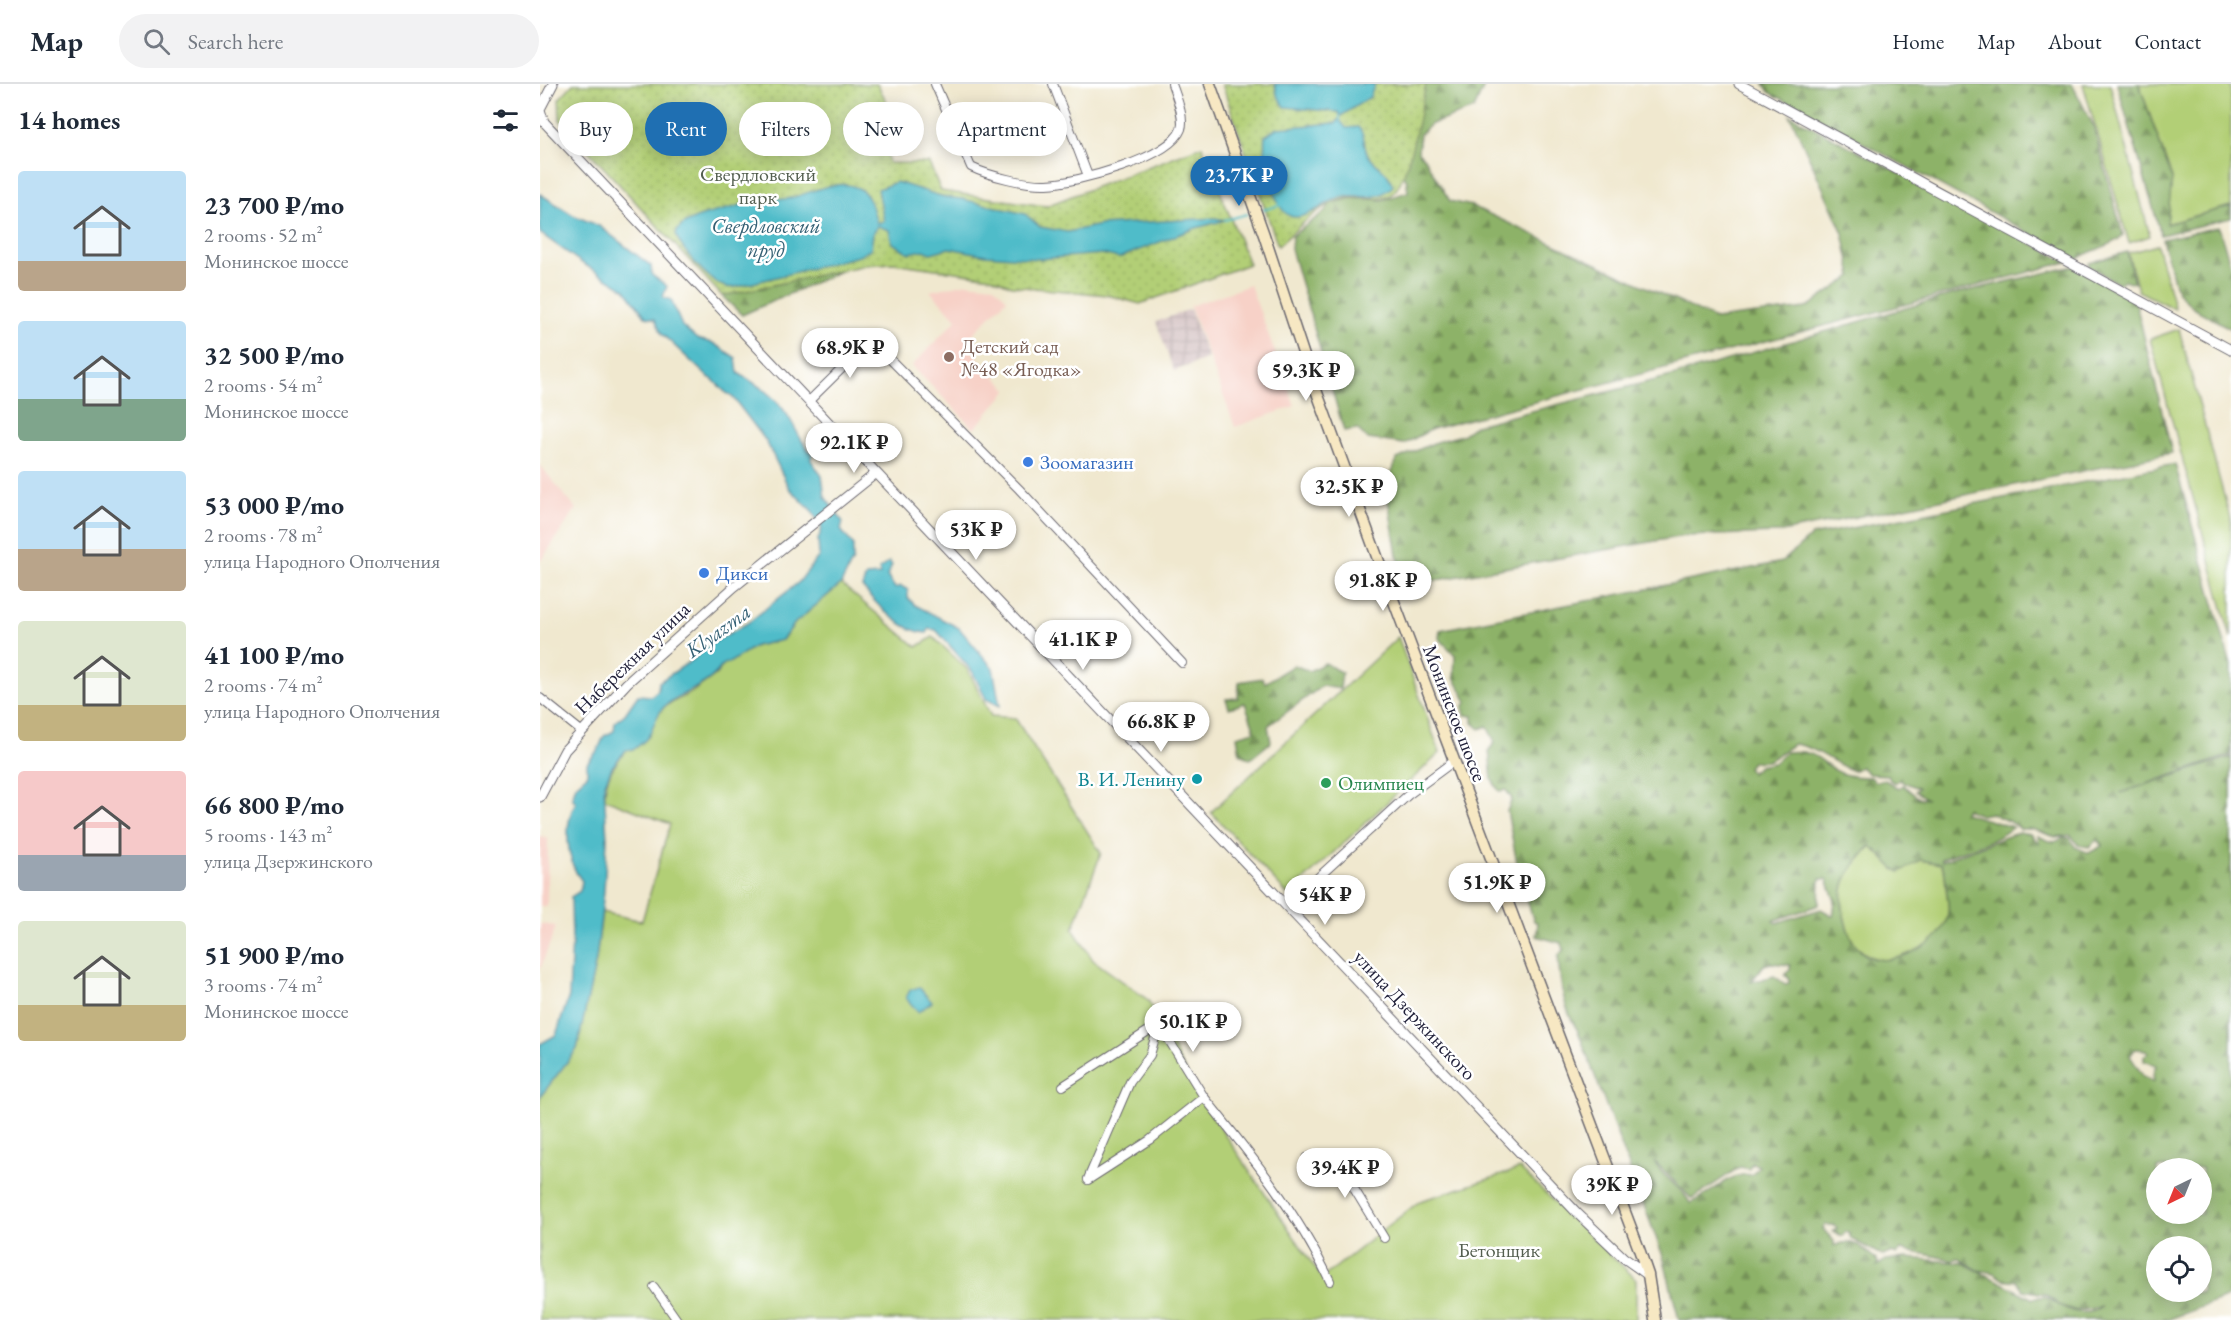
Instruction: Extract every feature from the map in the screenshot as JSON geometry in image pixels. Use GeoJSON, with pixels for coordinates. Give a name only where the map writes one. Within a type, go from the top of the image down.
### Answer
{"type":"FeatureCollection","features":[{"type":"Feature","properties":{"kind":"main road","name":"Монинское шоссе"},"geometry":{"type":"LineString","coordinates":[[1210,84],[1308,368],[1639,1249],[1648,1275],[1655,1320]]}},
{"type":"Feature","properties":{"kind":"street"},"geometry":{"type":"LineString","coordinates":[[540,110],[553,84]]}},
{"type":"Feature","properties":{"kind":"street"},"geometry":{"type":"LineString","coordinates":[[935,84],[971,167],[984,173],[1046,184],[1088,176],[1155,154],[1172,142],[1181,128],[1180,113],[1172,84]]}},
{"type":"Feature","properties":{"kind":"street"},"geometry":{"type":"LineString","coordinates":[[1053,84],[1088,176]]}},
{"type":"Feature","properties":{"kind":"street"},"geometry":{"type":"LineString","coordinates":[[1739,84],[2231,350]]}},
{"type":"Feature","properties":{"kind":"street","name":"улица Дзержинского"},"geometry":{"type":"LineString","coordinates":[[540,110],[544,122],[810,400],[875,474],[1578,1214],[1615,1250],[1648,1275]]}},
{"type":"Feature","properties":{"kind":"street"},"geometry":{"type":"LineString","coordinates":[[810,400],[871,340],[1018,489],[1127,608],[1182,663]]}},
{"type":"Feature","properties":{"kind":"street","name":"Набережная улица"},"geometry":{"type":"LineString","coordinates":[[540,797],[565,750],[627,683],[734,587],[797,539],[875,474]]}},
{"type":"Feature","properties":{"kind":"street"},"geometry":{"type":"LineString","coordinates":[[540,698],[581,731]]}},
{"type":"Feature","properties":{"kind":"street"},"geometry":{"type":"LineString","coordinates":[[1287,906],[1408,795],[1454,760]]}},
{"type":"Feature","properties":{"kind":"street"},"geometry":{"type":"LineString","coordinates":[[1063,1086],[1159,1024]]}},
{"type":"Feature","properties":{"kind":"street"},"geometry":{"type":"LineString","coordinates":[[1159,1024],[1150,1055],[1130,1082],[1088,1180],[1150,1140],[1204,1097]]}},
{"type":"Feature","properties":{"kind":"street"},"geometry":{"type":"LineString","coordinates":[[1159,1024],[1204,1097],[1264,1171],[1313,1245],[1330,1281]]}},
{"type":"Feature","properties":{"kind":"street"},"geometry":{"type":"LineString","coordinates":[[1307,1158],[1327,1154],[1336,1159],[1384,1238]]}},
{"type":"Feature","properties":{"kind":"street"},"geometry":{"type":"LineString","coordinates":[[1615,1250],[1634,1256],[1639,1249]]}},
{"type":"Feature","properties":{"kind":"street"},"geometry":{"type":"LineString","coordinates":[[654,1287],[677,1320]]}},
{"type":"Feature","properties":{"kind":"shaded area","name":"Детский сад №48 «Ягодка»"},"geometry":{"type":"Polygon","coordinates":[[[967,283],[994,286],[1007,299],[971,336],[969,348],[1008,390],[974,429],[912,366],[957,319],[930,291],[967,283]]]}},
{"type":"Feature","properties":{"kind":"shaded area"},"geometry":{"type":"Polygon","coordinates":[[[1250,285],[1295,406],[1235,427],[1190,306],[1250,285]]]}},
{"type":"Feature","properties":{"kind":"shaded area"},"geometry":{"type":"Polygon","coordinates":[[[1190,309],[1208,358],[1174,371],[1156,322],[1190,309]]]}},
{"type":"Feature","properties":{"kind":"shaded area"},"geometry":{"type":"Polygon","coordinates":[[[540,465],[576,509],[540,562],[540,465]]]}},
{"type":"Feature","properties":{"kind":"shaded area"},"geometry":{"type":"Polygon","coordinates":[[[540,836],[548,839],[547,906],[540,906],[540,836]]]}},
{"type":"Feature","properties":{"kind":"shaded area"},"geometry":{"type":"Polygon","coordinates":[[[540,924],[556,926],[540,970],[540,924]]]}},
{"type":"Feature","properties":{"kind":"green space","name":"Свердловский парк"},"geometry":{"type":"Polygon","coordinates":[[[573,84],[877,84],[887,102],[843,102],[843,156],[887,156],[889,163],[929,163],[941,191],[1046,206],[1202,146],[1249,264],[1140,304],[1107,295],[1012,286],[991,277],[893,263],[866,265],[722,296],[593,156],[633,156],[633,102],[559,102],[559,99],[573,84]]]}},
{"type":"Feature","properties":{"kind":"green space"},"geometry":{"type":"Polygon","coordinates":[[[1222,84],[1426,84],[1409,158],[1399,185],[1393,193],[1384,198],[1353,197],[1331,203],[1312,216],[1278,246],[1222,84]]]}},
{"type":"Feature","properties":{"kind":"green space"},"geometry":{"type":"Polygon","coordinates":[[[1426,84],[1485,84],[1474,109],[1432,124],[1420,134],[1418,152],[1450,201],[1472,206],[1715,319],[1806,308],[1852,276],[1843,233],[1790,115],[2067,262],[1432,429],[1404,444],[1368,439],[1357,429],[1344,431],[1291,249],[1292,236],[1324,212],[1330,204],[1352,198],[1382,200],[1408,192],[1406,179],[1362,147],[1384,109],[1426,84]]]}},
{"type":"Feature","properties":{"kind":"green space"},"geometry":{"type":"Polygon","coordinates":[[[1764,84],[2072,84],[2093,125],[2123,235],[2113,243],[2077,259],[1769,92],[1764,84]]]}},
{"type":"Feature","properties":{"kind":"green space"},"geometry":{"type":"Polygon","coordinates":[[[2083,84],[2110,84],[2150,236],[2129,243],[2083,84]]]}},
{"type":"Feature","properties":{"kind":"green space"},"geometry":{"type":"Polygon","coordinates":[[[2117,84],[2139,84],[2172,179],[2167,224],[2231,206],[2231,218],[2161,235],[2117,84]]]}},
{"type":"Feature","properties":{"kind":"green space"},"geometry":{"type":"Polygon","coordinates":[[[2139,84],[2231,84],[2231,206],[2166,224],[2172,178],[2139,84]]]}},
{"type":"Feature","properties":{"kind":"green space"},"geometry":{"type":"Polygon","coordinates":[[[2219,227],[2231,267],[2231,329],[2193,308],[2177,291],[2162,239],[2219,227]]]}},
{"type":"Feature","properties":{"kind":"green space"},"geometry":{"type":"Polygon","coordinates":[[[2157,245],[2175,309],[2138,291],[2128,253],[2157,245]]]}},
{"type":"Feature","properties":{"kind":"green space"},"geometry":{"type":"Polygon","coordinates":[[[2127,252],[2134,283],[2124,280],[2119,284],[2089,266],[2089,263],[2127,252]]]}},
{"type":"Feature","properties":{"kind":"green space"},"geometry":{"type":"Polygon","coordinates":[[[2074,266],[2135,299],[2172,453],[1777,533],[1684,536],[1409,585],[1397,555],[1386,487],[1397,459],[1436,442],[1462,435],[1476,425],[1676,375],[1954,294],[2074,266]]]}},
{"type":"Feature","properties":{"kind":"green space"},"geometry":{"type":"Polygon","coordinates":[[[843,270],[742,315],[722,296],[843,270]]]}},
{"type":"Feature","properties":{"kind":"green space"},"geometry":{"type":"Polygon","coordinates":[[[2179,329],[2231,522],[2231,638],[2150,339],[2179,329]]]}},
{"type":"Feature","properties":{"kind":"green space"},"geometry":{"type":"Polygon","coordinates":[[[2175,464],[2231,665],[2231,755],[2120,793],[2231,757],[2231,1296],[2167,1320],[1679,1320],[1663,1256],[1566,1004],[1561,986],[1558,956],[1564,949],[1561,943],[1536,936],[1538,923],[1534,921],[1520,879],[1507,811],[1512,799],[1506,790],[1499,791],[1492,780],[1489,750],[1495,742],[1487,726],[1480,729],[1473,723],[1473,716],[1465,715],[1463,707],[1467,702],[1454,677],[1455,655],[1439,638],[1440,630],[1782,562],[1811,536],[2175,464]],[[1794,744],[1768,761],[1752,762],[1748,767],[1751,773],[1759,766],[1774,763],[1786,752],[1807,753],[1838,772],[1871,777],[1875,782],[1885,780],[1898,788],[1903,785],[1917,797],[1927,799],[1915,791],[1918,788],[1899,780],[1895,783],[1888,775],[1869,774],[1861,767],[1853,771],[1817,752],[1794,744]],[[1965,809],[1964,813],[2013,827],[1987,842],[1941,859],[1942,861],[2019,832],[2030,834],[2039,843],[2038,836],[2054,842],[2063,837],[2070,838],[2075,847],[2089,853],[2102,846],[2097,840],[2089,847],[2078,845],[2071,835],[2055,837],[2032,829],[2020,829],[1991,813],[1981,815],[1965,809]],[[1870,846],[1846,879],[1842,897],[1849,934],[1862,953],[1881,960],[1892,959],[1917,950],[1938,935],[1944,927],[1948,908],[1945,874],[1941,864],[1921,860],[1900,872],[1870,846]],[[1820,879],[1819,905],[1773,921],[1776,923],[1821,909],[1833,916],[1835,901],[1827,879],[1820,879]],[[1771,963],[1764,965],[1751,982],[1774,976],[1785,984],[1789,983],[1789,978],[1784,975],[1790,970],[1790,965],[1771,963]],[[2135,1049],[2130,1056],[2143,1076],[2154,1082],[2153,1074],[2156,1065],[2144,1061],[2144,1056],[2148,1053],[2146,1050],[2135,1049]],[[1654,1161],[1690,1203],[1736,1176],[1752,1175],[1759,1166],[1752,1163],[1749,1169],[1740,1167],[1692,1199],[1654,1161]],[[1825,1225],[1823,1229],[1834,1241],[1834,1246],[1847,1243],[1859,1246],[1878,1262],[1877,1266],[1886,1260],[1907,1258],[1963,1263],[2033,1299],[2044,1296],[2058,1305],[2072,1311],[2079,1312],[2094,1311],[2102,1307],[2077,1311],[2061,1306],[2045,1294],[2023,1290],[2016,1281],[2002,1279],[1994,1273],[1978,1270],[1958,1258],[1952,1261],[1901,1250],[1897,1254],[1892,1252],[1883,1256],[1851,1239],[1849,1233],[1845,1232],[1843,1236],[1833,1232],[1837,1228],[1833,1225],[1825,1225]]]}},
{"type":"Feature","properties":{"kind":"green space","name":"Бетонщик"},"geometry":{"type":"Polygon","coordinates":[[[841,584],[917,647],[933,637],[968,670],[991,716],[1015,718],[1101,853],[1073,929],[1093,960],[1148,1000],[1198,1095],[1322,1278],[1420,1201],[1520,1169],[1636,1279],[1636,1320],[540,1320],[540,1097],[577,1049],[596,960],[602,912],[642,921],[670,824],[605,799],[608,778],[627,749],[633,750],[648,737],[656,717],[665,706],[692,692],[718,673],[723,664],[755,646],[782,640],[795,623],[841,584]]]}},
{"type":"Feature","properties":{"kind":"green space","name":"Олимпиец"},"geometry":{"type":"Polygon","coordinates":[[[1398,637],[1440,753],[1288,895],[1211,812],[1398,637]]]}},
{"type":"Feature","properties":{"kind":"green space"},"geometry":{"type":"Polygon","coordinates":[[[1325,663],[1342,673],[1340,689],[1322,686],[1268,726],[1271,742],[1250,759],[1240,753],[1237,736],[1255,731],[1245,703],[1229,708],[1226,699],[1238,698],[1239,682],[1262,678],[1265,683],[1294,665],[1309,671],[1325,663]]]}},
{"type":"Feature","properties":{"kind":"green space"},"geometry":{"type":"Polygon","coordinates":[[[1871,846],[1895,870],[1921,860],[1941,864],[1944,869],[1948,908],[1946,922],[1925,948],[1911,956],[1895,960],[1879,959],[1865,954],[1854,942],[1846,924],[1842,899],[1845,881],[1871,846]]]}},
{"type":"Feature","properties":{"kind":"water"},"geometry":{"type":"Polygon","coordinates":[[[1275,84],[1375,84],[1370,97],[1341,116],[1338,112],[1285,107],[1277,95],[1275,84]]]}},
{"type":"Feature","properties":{"kind":"water"},"geometry":{"type":"Polygon","coordinates":[[[1339,119],[1346,128],[1358,127],[1361,130],[1368,155],[1387,174],[1393,186],[1380,195],[1342,197],[1301,216],[1295,217],[1287,214],[1275,196],[1267,169],[1265,136],[1277,128],[1336,123],[1339,119]]]}},
{"type":"Feature","properties":{"kind":"water","name":"Свердловский пруд"},"geometry":{"type":"Polygon","coordinates":[[[896,182],[944,197],[1025,214],[1040,227],[1068,232],[1100,225],[1215,218],[1225,220],[1193,229],[1119,258],[1102,254],[1039,259],[986,255],[949,248],[931,253],[924,250],[909,253],[892,243],[889,230],[878,226],[873,233],[871,249],[859,256],[731,287],[726,287],[712,279],[683,248],[676,234],[679,228],[694,219],[741,205],[756,198],[786,199],[840,185],[858,188],[866,194],[877,223],[884,221],[878,189],[896,182]]]}},
{"type":"Feature","properties":{"kind":"water"},"geometry":{"type":"Polygon","coordinates":[[[540,194],[573,215],[599,226],[651,266],[652,275],[667,286],[663,297],[671,300],[682,326],[697,339],[713,343],[736,358],[738,373],[761,388],[781,406],[812,454],[811,460],[822,476],[825,497],[843,522],[841,530],[853,545],[853,560],[841,584],[795,623],[782,640],[755,646],[729,663],[723,664],[711,678],[666,705],[646,740],[633,750],[626,750],[612,767],[604,786],[607,839],[596,960],[577,1049],[540,1097],[540,1044],[556,1035],[569,996],[572,941],[571,897],[580,891],[582,881],[572,864],[568,843],[569,821],[576,802],[572,798],[576,785],[587,775],[587,763],[598,750],[604,736],[614,731],[615,722],[625,714],[638,695],[651,696],[658,690],[659,682],[694,659],[709,645],[749,622],[799,582],[819,556],[818,540],[822,528],[812,511],[789,488],[766,441],[731,395],[662,334],[655,319],[646,317],[625,289],[582,263],[540,233],[540,194]]]}},
{"type":"Feature","properties":{"kind":"water"},"geometry":{"type":"Polygon","coordinates":[[[889,562],[892,565],[887,576],[895,588],[901,586],[908,590],[908,598],[915,605],[959,628],[993,668],[1000,706],[986,699],[972,671],[936,630],[929,629],[927,633],[899,623],[862,587],[866,576],[880,575],[879,569],[889,562]]]}},
{"type":"Feature","properties":{"kind":"water"},"geometry":{"type":"Polygon","coordinates":[[[919,987],[932,1002],[918,1012],[906,998],[910,990],[919,987]]]}},
{"type":"Feature","properties":{"kind":"waterway"},"geometry":{"type":"LineString","coordinates":[[1263,210],[1280,205]]}},
{"type":"Feature","properties":{"kind":"waterway"},"geometry":{"type":"LineString","coordinates":[[1225,220],[1247,214]]}},
{"type":"Feature","properties":{"kind":"place","name":"Детский сад №48 «Ягодка»"},"geometry":{"type":"Point","coordinates":[949,357]}},
{"type":"Feature","properties":{"kind":"place","name":"Зоомагазин"},"geometry":{"type":"Point","coordinates":[1028,462]}},
{"type":"Feature","properties":{"kind":"place","name":"Дикси"},"geometry":{"type":"Point","coordinates":[704,573]}},
{"type":"Feature","properties":{"kind":"place","name":"В. И. Ленину"},"geometry":{"type":"Point","coordinates":[1197,779]}},
{"type":"Feature","properties":{"kind":"place","name":"Олимпиец"},"geometry":{"type":"Point","coordinates":[1326,783]}},
{"type":"Feature","properties":{"kind":"water label","name":"Klyazma"},"geometry":{"type":"Point","coordinates":[718,631]}}]}
